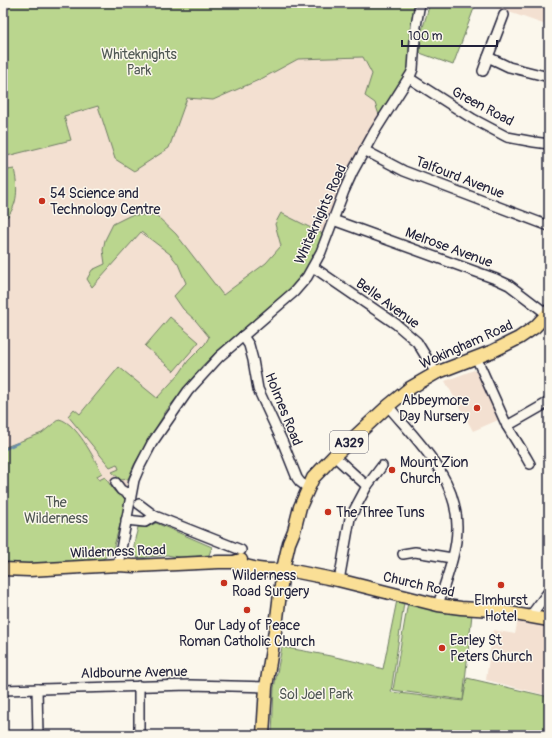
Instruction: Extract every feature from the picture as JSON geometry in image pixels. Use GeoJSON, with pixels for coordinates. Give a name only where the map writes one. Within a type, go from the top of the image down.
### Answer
{"type":"FeatureCollection","features":[{"type":"Feature","properties":{"kind":"main road","name":"Wokingham Road"},"geometry":{"type":"LineString","coordinates":[[263,735],[266,687],[277,618],[287,569],[289,543],[294,531],[300,507],[308,488],[320,470],[388,406],[410,388],[436,373],[505,346],[525,334],[548,313]]}},
{"type":"Feature","properties":{"kind":"main road","name":"Wilderness Road"},"geometry":{"type":"LineString","coordinates":[[3,569],[29,570],[118,565],[135,566],[234,562],[240,560],[270,563],[287,569]]}},
{"type":"Feature","properties":{"kind":"main road","name":"Wilderness Road"},"geometry":{"type":"LineString","coordinates":[[234,562],[246,567],[274,570],[287,569]]}},
{"type":"Feature","properties":{"kind":"main road"},"geometry":{"type":"LineString","coordinates":[[266,569],[275,582],[274,612],[277,618]]}},
{"type":"Feature","properties":{"kind":"main road","name":"Church Road"},"geometry":{"type":"LineString","coordinates":[[287,569],[438,605],[492,610],[549,620]]}},
{"type":"Feature","properties":{"kind":"street","name":"Whiteknights Road"},"geometry":{"type":"LineString","coordinates":[[118,565],[134,480],[152,443],[188,390],[219,357],[294,292],[307,277],[313,267],[321,252],[344,191],[364,150],[409,78],[413,69],[416,26],[420,3]]}},
{"type":"Feature","properties":{"kind":"street"},"geometry":{"type":"LineString","coordinates":[[483,71],[504,15]]}},
{"type":"Feature","properties":{"kind":"street"},"geometry":{"type":"LineString","coordinates":[[488,57],[509,67],[549,77]]}},
{"type":"Feature","properties":{"kind":"street","name":"Green Road"},"geometry":{"type":"LineString","coordinates":[[409,78],[473,119],[507,137],[549,144]]}},
{"type":"Feature","properties":{"kind":"street","name":"Talfourd Avenue"},"geometry":{"type":"LineString","coordinates":[[364,150],[404,171],[549,226]]}},
{"type":"Feature","properties":{"kind":"street","name":"Melrose Avenue"},"geometry":{"type":"LineString","coordinates":[[333,220],[496,279],[509,285],[548,313]]}},
{"type":"Feature","properties":{"kind":"street","name":"Belle Avenue"},"geometry":{"type":"LineString","coordinates":[[313,267],[396,324],[417,342],[436,373]]}},
{"type":"Feature","properties":{"kind":"street","name":"Holmes Road"},"geometry":{"type":"LineString","coordinates":[[243,336],[253,360],[253,370],[258,389],[283,443],[297,478],[308,488]]}},
{"type":"Feature","properties":{"kind":"street"},"geometry":{"type":"LineString","coordinates":[[476,357],[507,426],[530,458]]}},
{"type":"Feature","properties":{"kind":"street"},"geometry":{"type":"LineString","coordinates":[[507,426],[549,402]]}},
{"type":"Feature","properties":{"kind":"street"},"geometry":{"type":"LineString","coordinates":[[388,406],[429,453],[441,472],[456,512],[457,529],[452,558],[438,605]]}},
{"type":"Feature","properties":{"kind":"street"},"geometry":{"type":"LineString","coordinates":[[334,456],[367,486]]}},
{"type":"Feature","properties":{"kind":"street"},"geometry":{"type":"LineString","coordinates":[[338,580],[350,518],[367,486],[382,466]]}},
{"type":"Feature","properties":{"kind":"street"},"geometry":{"type":"LineString","coordinates":[[130,495],[121,490],[116,483],[126,484],[134,480]]}},
{"type":"Feature","properties":{"kind":"street"},"geometry":{"type":"LineString","coordinates":[[139,504],[156,516],[241,550]]}},
{"type":"Feature","properties":{"kind":"street"},"geometry":{"type":"LineString","coordinates":[[126,520],[146,522],[156,516]]}},
{"type":"Feature","properties":{"kind":"street"},"geometry":{"type":"LineString","coordinates":[[403,554],[415,552],[452,558]]}},
{"type":"Feature","properties":{"kind":"street"},"geometry":{"type":"LineString","coordinates":[[531,616],[549,591]]}},
{"type":"Feature","properties":{"kind":"street","name":"Aldbourne Avenue"},"geometry":{"type":"LineString","coordinates":[[3,690],[190,685],[266,687]]}},
{"type":"Feature","properties":{"kind":"street"},"geometry":{"type":"LineString","coordinates":[[139,686],[139,735]]}},
{"type":"Feature","properties":{"kind":"street"},"geometry":{"type":"LineString","coordinates":[[37,689],[38,735]]}},
{"type":"Feature","properties":{"kind":"shaded area"},"geometry":{"type":"Polygon","coordinates":[[[3,3],[418,3],[412,68],[361,150],[323,240],[286,291],[201,367],[166,411],[134,465],[128,479],[125,507],[112,553],[101,560],[3,563],[3,3]]]}},
{"type":"Feature","properties":{"kind":"shaded area"},"geometry":{"type":"Polygon","coordinates":[[[483,3],[548,3],[549,26],[483,3]]]}},
{"type":"Feature","properties":{"kind":"shaded area","name":"Abbeymore Day Nursery"},"geometry":{"type":"Polygon","coordinates":[[[474,370],[478,373],[498,420],[473,431],[445,381],[474,370]]]}},
{"type":"Feature","properties":{"kind":"shaded area"},"geometry":{"type":"Polygon","coordinates":[[[518,619],[549,625],[549,696],[486,680],[493,630],[515,634],[518,619]]]}},
{"type":"Feature","properties":{"kind":"green space","name":"Whiteknights Park"},"geometry":{"type":"Polygon","coordinates":[[[3,3],[418,3],[412,68],[379,115],[375,103],[365,96],[372,74],[363,57],[298,59],[261,79],[213,100],[187,98],[169,148],[134,171],[115,159],[98,106],[64,116],[71,140],[3,157],[3,3]]]}},
{"type":"Feature","properties":{"kind":"green space"},"geometry":{"type":"Polygon","coordinates":[[[430,3],[476,3],[453,65],[420,53],[421,34],[430,3]]]}},
{"type":"Feature","properties":{"kind":"green space"},"geometry":{"type":"Polygon","coordinates":[[[14,169],[17,189],[15,202],[10,214],[5,219],[3,211],[3,175],[8,170],[14,169]]]}},
{"type":"Feature","properties":{"kind":"green space"},"geometry":{"type":"Polygon","coordinates":[[[281,213],[325,235],[300,281],[216,352],[201,367],[166,411],[134,465],[128,479],[121,480],[112,472],[119,469],[117,464],[110,467],[68,416],[74,409],[80,414],[119,367],[157,398],[180,373],[188,361],[205,344],[209,337],[196,321],[183,309],[174,296],[186,283],[178,264],[170,254],[141,232],[92,287],[87,279],[92,270],[105,264],[103,250],[105,240],[113,224],[131,215],[155,215],[176,234],[223,295],[266,263],[281,246],[275,224],[281,213]]]}},
{"type":"Feature","properties":{"kind":"green space"},"geometry":{"type":"Polygon","coordinates":[[[170,317],[199,342],[174,371],[145,346],[170,317]]]}},
{"type":"Feature","properties":{"kind":"green space","name":"The Wilderness"},"geometry":{"type":"Polygon","coordinates":[[[59,419],[72,427],[84,442],[102,473],[97,476],[99,480],[105,477],[114,491],[126,499],[112,553],[101,560],[51,564],[3,563],[3,448],[42,433],[59,419]]]}},
{"type":"Feature","properties":{"kind":"green space"},"geometry":{"type":"Polygon","coordinates":[[[156,523],[212,547],[209,555],[182,558],[167,555],[138,558],[134,551],[134,547],[138,527],[147,527],[156,523]]]}},
{"type":"Feature","properties":{"kind":"green space","name":"Sol Joel Park"},"geometry":{"type":"Polygon","coordinates":[[[397,600],[404,603],[391,692],[463,701],[467,678],[549,697],[549,735],[272,735],[274,688],[282,647],[346,659],[383,669],[397,600]]]}},
{"type":"Feature","properties":{"kind":"green space"},"geometry":{"type":"Polygon","coordinates":[[[408,602],[472,614],[463,700],[393,690],[408,602]]]}},
{"type":"Feature","properties":{"kind":"waterway"},"geometry":{"type":"LineString","coordinates":[[3,450],[18,443]]}},
{"type":"Feature","properties":{"kind":"place","name":"54 Science and Technology Centre"},"geometry":{"type":"Point","coordinates":[42,201]}},
{"type":"Feature","properties":{"kind":"place","name":"Abbeymore Day Nursery"},"geometry":{"type":"Point","coordinates":[477,408]}},
{"type":"Feature","properties":{"kind":"place","name":"Mount Zion Church"},"geometry":{"type":"Point","coordinates":[392,470]}},
{"type":"Feature","properties":{"kind":"place","name":"The Three Tuns"},"geometry":{"type":"Point","coordinates":[328,512]}},
{"type":"Feature","properties":{"kind":"place","name":"Wilderness Road Surgery"},"geometry":{"type":"Point","coordinates":[224,583]}},
{"type":"Feature","properties":{"kind":"place","name":"Elmhurst Hotel"},"geometry":{"type":"Point","coordinates":[501,585]}},
{"type":"Feature","properties":{"kind":"place","name":"Our Lady of Peace Roman Catholic Church"},"geometry":{"type":"Point","coordinates":[247,610]}},
{"type":"Feature","properties":{"kind":"place","name":"Earley St Peters Church"},"geometry":{"type":"Point","coordinates":[442,648]}}]}
